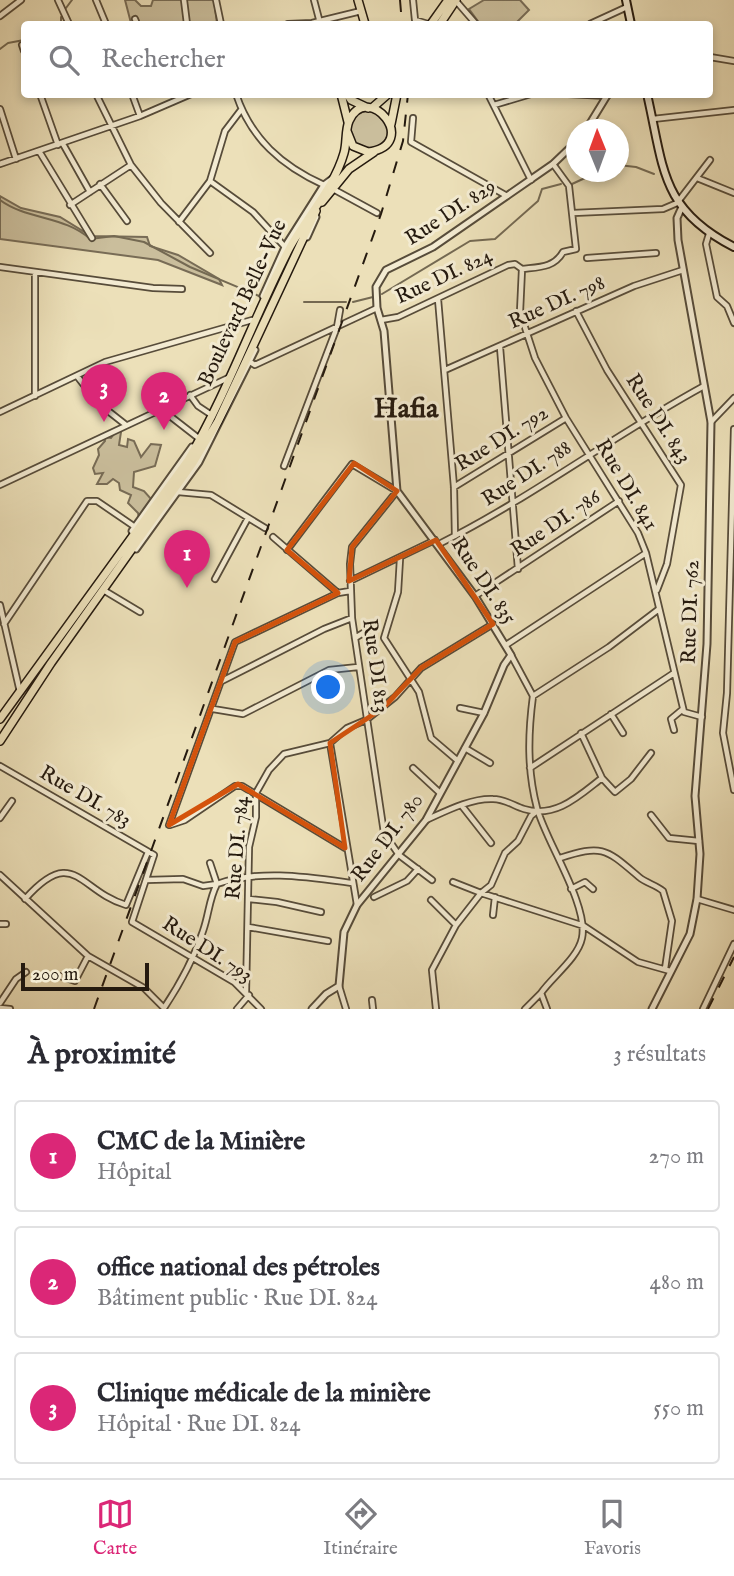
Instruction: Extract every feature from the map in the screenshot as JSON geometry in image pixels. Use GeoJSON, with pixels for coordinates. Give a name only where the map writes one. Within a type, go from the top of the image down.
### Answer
{"type":"FeatureCollection","features":[{"type":"Feature","properties":{"kind":"main road"},"geometry":{"type":"LineString","coordinates":[[358,0],[364,21]]}},
{"type":"Feature","properties":{"kind":"main road"},"geometry":{"type":"LineString","coordinates":[[432,21],[448,0]]}},
{"type":"Feature","properties":{"kind":"main road"},"geometry":{"type":"LineString","coordinates":[[442,21],[456,0]]}},
{"type":"Feature","properties":{"kind":"main road"},"geometry":{"type":"LineString","coordinates":[[627,3],[630,21]]}},
{"type":"Feature","properties":{"kind":"main road"},"geometry":{"type":"LineString","coordinates":[[342,98],[348,122],[347,131],[353,146],[368,152],[376,151],[387,142],[396,98]]}},
{"type":"Feature","properties":{"kind":"main road"},"geometry":{"type":"LineString","coordinates":[[350,98],[385,115],[391,128]]}},
{"type":"Feature","properties":{"kind":"main road"},"geometry":{"type":"LineString","coordinates":[[348,122],[354,113],[371,108],[383,98]]}},
{"type":"Feature","properties":{"kind":"main road"},"geometry":{"type":"LineString","coordinates":[[648,98],[664,173],[679,206],[709,234],[734,247]]}},
{"type":"Feature","properties":{"kind":"main road","name":"Boulevard Belle-Vue"},"geometry":{"type":"LineString","coordinates":[[0,744],[47,662],[188,460],[213,418],[288,251],[334,177],[345,149],[347,131]]}},
{"type":"Feature","properties":{"kind":"main road","name":"Boulevard Belle-Vue"},"geometry":{"type":"LineString","coordinates":[[0,719],[47,662],[193,463],[218,421],[318,206],[348,169],[376,151]]}},
{"type":"Feature","properties":{"kind":"main road"},"geometry":{"type":"LineString","coordinates":[[6,710],[15,719]]}},
{"type":"Feature","properties":{"kind":"street"},"geometry":{"type":"LineString","coordinates":[[0,16],[21,0]]}},
{"type":"Feature","properties":{"kind":"street"},"geometry":{"type":"LineString","coordinates":[[58,0],[68,21]]}},
{"type":"Feature","properties":{"kind":"street"},"geometry":{"type":"LineString","coordinates":[[96,0],[105,21]]}},
{"type":"Feature","properties":{"kind":"street"},"geometry":{"type":"LineString","coordinates":[[184,0],[187,21]]}},
{"type":"Feature","properties":{"kind":"street"},"geometry":{"type":"LineString","coordinates":[[216,0],[220,21]]}},
{"type":"Feature","properties":{"kind":"street"},"geometry":{"type":"LineString","coordinates":[[314,0],[319,19]]}},
{"type":"Feature","properties":{"kind":"street"},"geometry":{"type":"LineString","coordinates":[[413,0],[415,20],[419,21]]}},
{"type":"Feature","properties":{"kind":"street"},"geometry":{"type":"LineString","coordinates":[[456,0],[474,21]]}},
{"type":"Feature","properties":{"kind":"street"},"geometry":{"type":"LineString","coordinates":[[595,21],[627,3]]}},
{"type":"Feature","properties":{"kind":"street"},"geometry":{"type":"LineString","coordinates":[[316,21],[361,11]]}},
{"type":"Feature","properties":{"kind":"street"},"geometry":{"type":"LineString","coordinates":[[713,58],[734,61]]}},
{"type":"Feature","properties":{"kind":"street"},"geometry":{"type":"LineString","coordinates":[[42,98],[61,144],[90,192]]}},
{"type":"Feature","properties":{"kind":"street"},"geometry":{"type":"LineString","coordinates":[[98,98],[131,165],[179,222],[210,253]]}},
{"type":"Feature","properties":{"kind":"street"},"geometry":{"type":"LineString","coordinates":[[133,98],[140,116]]}},
{"type":"Feature","properties":{"kind":"street"},"geometry":{"type":"LineString","coordinates":[[0,164],[140,116],[182,98]]}},
{"type":"Feature","properties":{"kind":"street"},"geometry":{"type":"LineString","coordinates":[[237,98],[257,137],[278,159],[301,175],[324,185]]}},
{"type":"Feature","properties":{"kind":"street"},"geometry":{"type":"LineString","coordinates":[[490,98],[531,180]]}},
{"type":"Feature","properties":{"kind":"street"},"geometry":{"type":"LineString","coordinates":[[494,105],[518,98]]}},
{"type":"Feature","properties":{"kind":"street"},"geometry":{"type":"LineString","coordinates":[[593,119],[606,98]]}},
{"type":"Feature","properties":{"kind":"street"},"geometry":{"type":"LineString","coordinates":[[0,109],[16,159]]}},
{"type":"Feature","properties":{"kind":"street"},"geometry":{"type":"LineString","coordinates":[[179,222],[210,181],[225,131],[241,110]]}},
{"type":"Feature","properties":{"kind":"street"},"geometry":{"type":"LineString","coordinates":[[653,119],[734,110]]}},
{"type":"Feature","properties":{"kind":"street"},"geometry":{"type":"LineString","coordinates":[[412,118],[411,142],[507,196]]}},
{"type":"Feature","properties":{"kind":"street"},"geometry":{"type":"LineString","coordinates":[[39,151],[92,238]]}},
{"type":"Feature","properties":{"kind":"street","name":"Rue DI. 829"},"geometry":{"type":"LineString","coordinates":[[397,491],[376,287],[386,270],[433,247],[531,180],[566,152]]}},
{"type":"Feature","properties":{"kind":"street"},"geometry":{"type":"LineString","coordinates":[[553,164],[569,186],[572,213],[679,206],[710,160]]}},
{"type":"Feature","properties":{"kind":"street"},"geometry":{"type":"LineString","coordinates":[[70,205],[131,165]]}},
{"type":"Feature","properties":{"kind":"street","name":"Boulevard Belle-Vue"},"geometry":{"type":"LineString","coordinates":[[47,662],[53,641],[197,437],[229,378],[285,247],[324,185],[334,177]]}},
{"type":"Feature","properties":{"kind":"street"},"geometry":{"type":"LineString","coordinates":[[697,178],[734,192]]}},
{"type":"Feature","properties":{"kind":"street"},"geometry":{"type":"LineString","coordinates":[[210,181],[253,212],[285,247]]}},
{"type":"Feature","properties":{"kind":"street"},"geometry":{"type":"LineString","coordinates":[[100,184],[127,221]]}},
{"type":"Feature","properties":{"kind":"street"},"geometry":{"type":"LineString","coordinates":[[333,189],[377,214]]}},
{"type":"Feature","properties":{"kind":"street","name":"Boulevard Belle-Vue"},"geometry":{"type":"LineString","coordinates":[[47,662],[105,591],[214,438],[314,225],[318,206]]}},
{"type":"Feature","properties":{"kind":"street","name":"Rue DI. 762"},"geometry":{"type":"LineString","coordinates":[[652,1009],[668,970],[690,934],[697,900],[699,841],[695,796],[702,717],[711,422],[683,270],[677,218],[679,206]]}},
{"type":"Feature","properties":{"kind":"street","name":"Rue DI. 824"},"geometry":{"type":"LineString","coordinates":[[381,320],[398,317],[508,265],[545,266],[558,261],[563,253],[576,250],[572,213]]}},
{"type":"Feature","properties":{"kind":"street"},"geometry":{"type":"LineString","coordinates":[[709,234],[706,244],[717,297],[727,306],[734,323]]}},
{"type":"Feature","properties":{"kind":"street"},"geometry":{"type":"LineString","coordinates":[[587,258],[656,253]]}},
{"type":"Feature","properties":{"kind":"street"},"geometry":{"type":"LineString","coordinates":[[0,267],[183,289]]}},
{"type":"Feature","properties":{"kind":"street","name":"Rue DI. 841"},"geometry":{"type":"LineString","coordinates":[[521,267],[519,298],[526,333],[566,418],[619,502],[646,553],[657,590],[659,609],[683,708]]}},
{"type":"Feature","properties":{"kind":"street","name":"Rue DI. 798"},"geometry":{"type":"LineString","coordinates":[[445,370],[651,279],[683,270]]}},
{"type":"Feature","properties":{"kind":"street"},"geometry":{"type":"LineString","coordinates":[[34,396],[35,273]]}},
{"type":"Feature","properties":{"kind":"street"},"geometry":{"type":"LineString","coordinates":[[438,299],[454,488],[455,536]]}},
{"type":"Feature","properties":{"kind":"street"},"geometry":{"type":"LineString","coordinates":[[250,362],[255,365],[377,308]]}},
{"type":"Feature","properties":{"kind":"street"},"geometry":{"type":"LineString","coordinates":[[284,466],[337,327],[340,310]]}},
{"type":"Feature","properties":{"kind":"street","name":"Rue DI. 843"},"geometry":{"type":"LineString","coordinates":[[576,311],[607,370],[681,485],[667,564],[657,590]]}},
{"type":"Feature","properties":{"kind":"street"},"geometry":{"type":"LineString","coordinates":[[0,412],[105,362],[252,320]]}},
{"type":"Feature","properties":{"kind":"street"},"geometry":{"type":"LineString","coordinates":[[500,346],[518,569]]}},
{"type":"Feature","properties":{"kind":"street"},"geometry":{"type":"LineString","coordinates":[[78,376],[98,403],[127,425]]}},
{"type":"Feature","properties":{"kind":"street"},"geometry":{"type":"LineString","coordinates":[[0,485],[229,378]]}},
{"type":"Feature","properties":{"kind":"street","name":"Rue DI. 788"},"geometry":{"type":"LineString","coordinates":[[350,581],[455,536],[511,505],[640,421],[704,386]]}},
{"type":"Feature","properties":{"kind":"street"},"geometry":{"type":"LineString","coordinates":[[190,395],[210,414]]}},
{"type":"Feature","properties":{"kind":"street"},"geometry":{"type":"LineString","coordinates":[[711,422],[734,398]]}},
{"type":"Feature","properties":{"kind":"street"},"geometry":{"type":"LineString","coordinates":[[162,409],[197,437]]}},
{"type":"Feature","properties":{"kind":"street","name":"Rue DI. 792"},"geometry":{"type":"LineString","coordinates":[[454,488],[566,418]]}},
{"type":"Feature","properties":{"kind":"street"},"geometry":{"type":"LineString","coordinates":[[734,429],[731,694],[723,733],[734,790]]}},
{"type":"Feature","properties":{"kind":"street"},"geometry":{"type":"LineString","coordinates":[[287,550],[352,464],[397,491]]}},
{"type":"Feature","properties":{"kind":"street","name":"Rue DI. 835"},"geometry":{"type":"LineString","coordinates":[[397,491],[475,596],[506,645],[533,696]]}},
{"type":"Feature","properties":{"kind":"street","name":"Rue DI 813"},"geometry":{"type":"LineString","coordinates":[[397,491],[352,547],[350,591],[380,820],[391,847],[399,855]]}},
{"type":"Feature","properties":{"kind":"street"},"geometry":{"type":"LineString","coordinates":[[178,492],[211,495],[265,528]]}},
{"type":"Feature","properties":{"kind":"street"},"geometry":{"type":"LineString","coordinates":[[4,624],[87,501],[97,501],[135,527]]}},
{"type":"Feature","properties":{"kind":"street","name":"Rue DI. 786"},"geometry":{"type":"LineString","coordinates":[[475,596],[619,502]]}},
{"type":"Feature","properties":{"kind":"street"},"geometry":{"type":"LineString","coordinates":[[215,579],[248,518]]}},
{"type":"Feature","properties":{"kind":"street"},"geometry":{"type":"LineString","coordinates":[[273,537],[338,593]]}},
{"type":"Feature","properties":{"kind":"street"},"geometry":{"type":"LineString","coordinates":[[506,645],[646,553]]}},
{"type":"Feature","properties":{"kind":"street"},"geometry":{"type":"LineString","coordinates":[[400,559],[398,592],[384,638],[419,692],[431,738],[458,761]]}},
{"type":"Feature","properties":{"kind":"street"},"geometry":{"type":"LineString","coordinates":[[105,591],[139,612]]}},
{"type":"Feature","properties":{"kind":"street"},"geometry":{"type":"LineString","coordinates":[[345,848],[256,793],[235,786],[185,820],[169,825],[235,642],[338,593],[350,591]]}},
{"type":"Feature","properties":{"kind":"street"},"geometry":{"type":"LineString","coordinates":[[0,605],[20,692]]}},
{"type":"Feature","properties":{"kind":"street"},"geometry":{"type":"LineString","coordinates":[[525,1009],[582,941],[584,926],[560,858],[537,811],[528,753],[533,696],[609,647],[659,609]]}},
{"type":"Feature","properties":{"kind":"street"},"geometry":{"type":"LineString","coordinates":[[222,681],[324,629],[352,618]]}},
{"type":"Feature","properties":{"kind":"street","name":"Rue DI. 784"},"geometry":{"type":"LineString","coordinates":[[248,994],[249,878],[256,793],[269,770],[284,754],[330,743],[347,728],[366,720],[421,668],[493,624]]}},
{"type":"Feature","properties":{"kind":"street"},"geometry":{"type":"LineString","coordinates":[[355,638],[373,627]]}},
{"type":"Feature","properties":{"kind":"street","name":"Rue DI. 780"},"geometry":{"type":"LineString","coordinates":[[346,1009],[339,986],[344,932],[356,905],[426,820],[484,713],[504,665],[511,655]]}},
{"type":"Feature","properties":{"kind":"street"},"geometry":{"type":"LineString","coordinates":[[213,709],[243,714],[329,670],[358,667]]}},
{"type":"Feature","properties":{"kind":"street"},"geometry":{"type":"LineString","coordinates":[[530,768],[674,673]]}},
{"type":"Feature","properties":{"kind":"street"},"geometry":{"type":"LineString","coordinates":[[460,708],[484,713]]}},
{"type":"Feature","properties":{"kind":"street"},"geometry":{"type":"LineString","coordinates":[[674,730],[671,719],[683,708],[688,716],[702,717]]}},
{"type":"Feature","properties":{"kind":"street"},"geometry":{"type":"LineString","coordinates":[[611,714],[623,733]]}},
{"type":"Feature","properties":{"kind":"street"},"geometry":{"type":"LineString","coordinates":[[581,733],[603,778],[615,792],[631,779],[650,753]]}},
{"type":"Feature","properties":{"kind":"street"},"geometry":{"type":"LineString","coordinates":[[330,743],[356,905]]}},
{"type":"Feature","properties":{"kind":"street"},"geometry":{"type":"LineString","coordinates":[[465,748],[490,763]]}},
{"type":"Feature","properties":{"kind":"street","name":"Rue DI. 783"},"geometry":{"type":"LineString","coordinates":[[0,766],[151,853]]}},
{"type":"Feature","properties":{"kind":"street"},"geometry":{"type":"LineString","coordinates":[[413,768],[440,793]]}},
{"type":"Feature","properties":{"kind":"street"},"geometry":{"type":"LineString","coordinates":[[426,820],[462,806],[492,799],[537,811],[568,805],[603,778]]}},
{"type":"Feature","properties":{"kind":"street"},"geometry":{"type":"LineString","coordinates":[[0,818],[12,801]]}},
{"type":"Feature","properties":{"kind":"street"},"geometry":{"type":"LineString","coordinates":[[462,806],[491,843]]}},
{"type":"Feature","properties":{"kind":"street"},"geometry":{"type":"LineString","coordinates":[[436,1009],[432,970],[456,925],[481,893],[491,885],[505,853],[518,841],[531,816],[537,811]]}},
{"type":"Feature","properties":{"kind":"street"},"geometry":{"type":"LineString","coordinates":[[651,815],[669,838],[699,841]]}},
{"type":"Feature","properties":{"kind":"street"},"geometry":{"type":"LineString","coordinates":[[453,882],[584,926],[638,962],[668,970],[672,921],[663,891],[640,878],[602,849],[590,849],[560,858]]}},
{"type":"Feature","properties":{"kind":"street"},"geometry":{"type":"LineString","coordinates":[[151,853],[146,880],[183,879],[203,886],[249,878],[296,876],[352,883]]}},
{"type":"Feature","properties":{"kind":"street"},"geometry":{"type":"LineString","coordinates":[[25,899],[48,876],[60,873],[74,874],[126,905],[151,853]]}},
{"type":"Feature","properties":{"kind":"street"},"geometry":{"type":"LineString","coordinates":[[399,855],[432,880]]}},
{"type":"Feature","properties":{"kind":"street"},"geometry":{"type":"LineString","coordinates":[[210,863],[217,884]]}},
{"type":"Feature","properties":{"kind":"street"},"geometry":{"type":"LineString","coordinates":[[374,897],[407,881],[418,869]]}},
{"type":"Feature","properties":{"kind":"street"},"geometry":{"type":"LineString","coordinates":[[0,875],[88,956],[144,988],[164,1009],[204,930],[209,897],[217,884]]}},
{"type":"Feature","properties":{"kind":"street","name":"Rue DI. 793"},"geometry":{"type":"LineString","coordinates":[[146,880],[132,922],[248,994],[261,1009]]}},
{"type":"Feature","properties":{"kind":"street"},"geometry":{"type":"LineString","coordinates":[[571,889],[585,882],[593,889]]}},
{"type":"Feature","properties":{"kind":"street"},"geometry":{"type":"LineString","coordinates":[[493,915],[495,897]]}},
{"type":"Feature","properties":{"kind":"street"},"geometry":{"type":"LineString","coordinates":[[249,899],[321,912]]}},
{"type":"Feature","properties":{"kind":"street"},"geometry":{"type":"LineString","coordinates":[[431,900],[456,925]]}},
{"type":"Feature","properties":{"kind":"street"},"geometry":{"type":"LineString","coordinates":[[697,900],[734,910]]}},
{"type":"Feature","properties":{"kind":"street"},"geometry":{"type":"LineString","coordinates":[[248,927],[328,940]]}},
{"type":"Feature","properties":{"kind":"street"},"geometry":{"type":"LineString","coordinates":[[703,1009],[734,944]]}},
{"type":"Feature","properties":{"kind":"street"},"geometry":{"type":"LineString","coordinates":[[60,976],[75,981],[88,956]]}},
{"type":"Feature","properties":{"kind":"street"},"geometry":{"type":"LineString","coordinates":[[10,1009],[0,1006],[16,979],[26,972]]}},
{"type":"Feature","properties":{"kind":"street"},"geometry":{"type":"LineString","coordinates":[[312,1009],[326,993],[339,986]]}},
{"type":"Feature","properties":{"kind":"street"},"geometry":{"type":"LineString","coordinates":[[541,993],[547,1009]]}},
{"type":"Feature","properties":{"kind":"street"},"geometry":{"type":"LineString","coordinates":[[237,1009],[248,994]]}},
{"type":"Feature","properties":{"kind":"street"},"geometry":{"type":"LineString","coordinates":[[372,1000],[373,1009]]}},
{"type":"Feature","properties":{"kind":"highlighted area"},"geometry":{"type":"Polygon","coordinates":[[[354,463],[397,491],[352,547],[349,581],[436,540],[493,624],[421,668],[383,708],[330,743],[345,848],[238,784],[169,825],[235,642],[338,593],[287,550],[354,463]]]}},
{"type":"Feature","properties":{"kind":"shaded area"},"geometry":{"type":"Polygon","coordinates":[[[125,0],[135,0],[141,6],[151,6],[153,0],[214,0],[217,21],[130,21],[125,0]]]}},
{"type":"Feature","properties":{"kind":"shaded area"},"geometry":{"type":"Polygon","coordinates":[[[484,0],[520,0],[529,10],[518,21],[478,21],[469,9],[484,0]]]}},
{"type":"Feature","properties":{"kind":"shaded area"},"geometry":{"type":"Polygon","coordinates":[[[369,111],[383,116],[388,130],[383,144],[369,149],[355,144],[350,130],[355,116],[369,111]]]}},
{"type":"Feature","properties":{"kind":"shaded area"},"geometry":{"type":"Polygon","coordinates":[[[0,196],[21,208],[60,217],[91,236],[147,237],[150,246],[178,255],[219,279],[222,285],[158,260],[0,239],[0,196]]]}},
{"type":"Feature","properties":{"kind":"shaded area"},"geometry":{"type":"Polygon","coordinates":[[[117,430],[121,432],[119,445],[127,447],[128,439],[134,441],[141,457],[151,444],[161,445],[155,466],[134,472],[133,487],[144,491],[152,500],[139,518],[138,513],[128,503],[131,495],[120,490],[119,483],[113,479],[107,484],[97,484],[103,473],[95,474],[93,468],[99,455],[98,449],[105,441],[104,437],[111,438],[117,430]]]}},
{"type":"Feature","properties":{"kind":"waterway"},"geometry":{"type":"LineString","coordinates":[[66,8],[72,0]]}},
{"type":"Feature","properties":{"kind":"waterway"},"geometry":{"type":"LineString","coordinates":[[0,49],[8,43],[21,41]]}},
{"type":"Feature","properties":{"kind":"waterway"},"geometry":{"type":"LineString","coordinates":[[629,166],[654,174]]}},
{"type":"Feature","properties":{"kind":"waterway"},"geometry":{"type":"LineString","coordinates":[[572,184],[576,182]]}},
{"type":"Feature","properties":{"kind":"waterway"},"geometry":{"type":"LineString","coordinates":[[382,294],[470,241],[495,239],[538,201],[542,189],[561,184]]}},
{"type":"Feature","properties":{"kind":"waterway"},"geometry":{"type":"LineString","coordinates":[[0,200],[22,211],[69,226],[90,239],[114,236],[144,242],[190,267],[259,296]]}},
{"type":"Feature","properties":{"kind":"waterway"},"geometry":{"type":"LineString","coordinates":[[353,302],[373,297]]}},
{"type":"Feature","properties":{"kind":"waterway"},"geometry":{"type":"LineString","coordinates":[[304,302],[346,302]]}},
{"type":"Feature","properties":{"kind":"railway"},"geometry":{"type":"LineString","coordinates":[[400,0],[402,21]]}},
{"type":"Feature","properties":{"kind":"railway"},"geometry":{"type":"LineString","coordinates":[[94,1009],[381,214],[403,141],[408,98]]}},
{"type":"Feature","properties":{"kind":"railway"},"geometry":{"type":"LineString","coordinates":[[708,1009],[734,957]]}},
{"type":"Feature","properties":{"kind":"place","name":"Clinique médicale de la minière"},"geometry":{"type":"Point","coordinates":[104,422]}},
{"type":"Feature","properties":{"kind":"place","name":"office national des pétroles"},"geometry":{"type":"Point","coordinates":[164,430]}},
{"type":"Feature","properties":{"kind":"place","name":"CMC de la Minière"},"geometry":{"type":"Point","coordinates":[187,588]}},
{"type":"Feature","properties":{"kind":"district","name":"Hafia"},"geometry":{"type":"Point","coordinates":[406,409]}}]}
